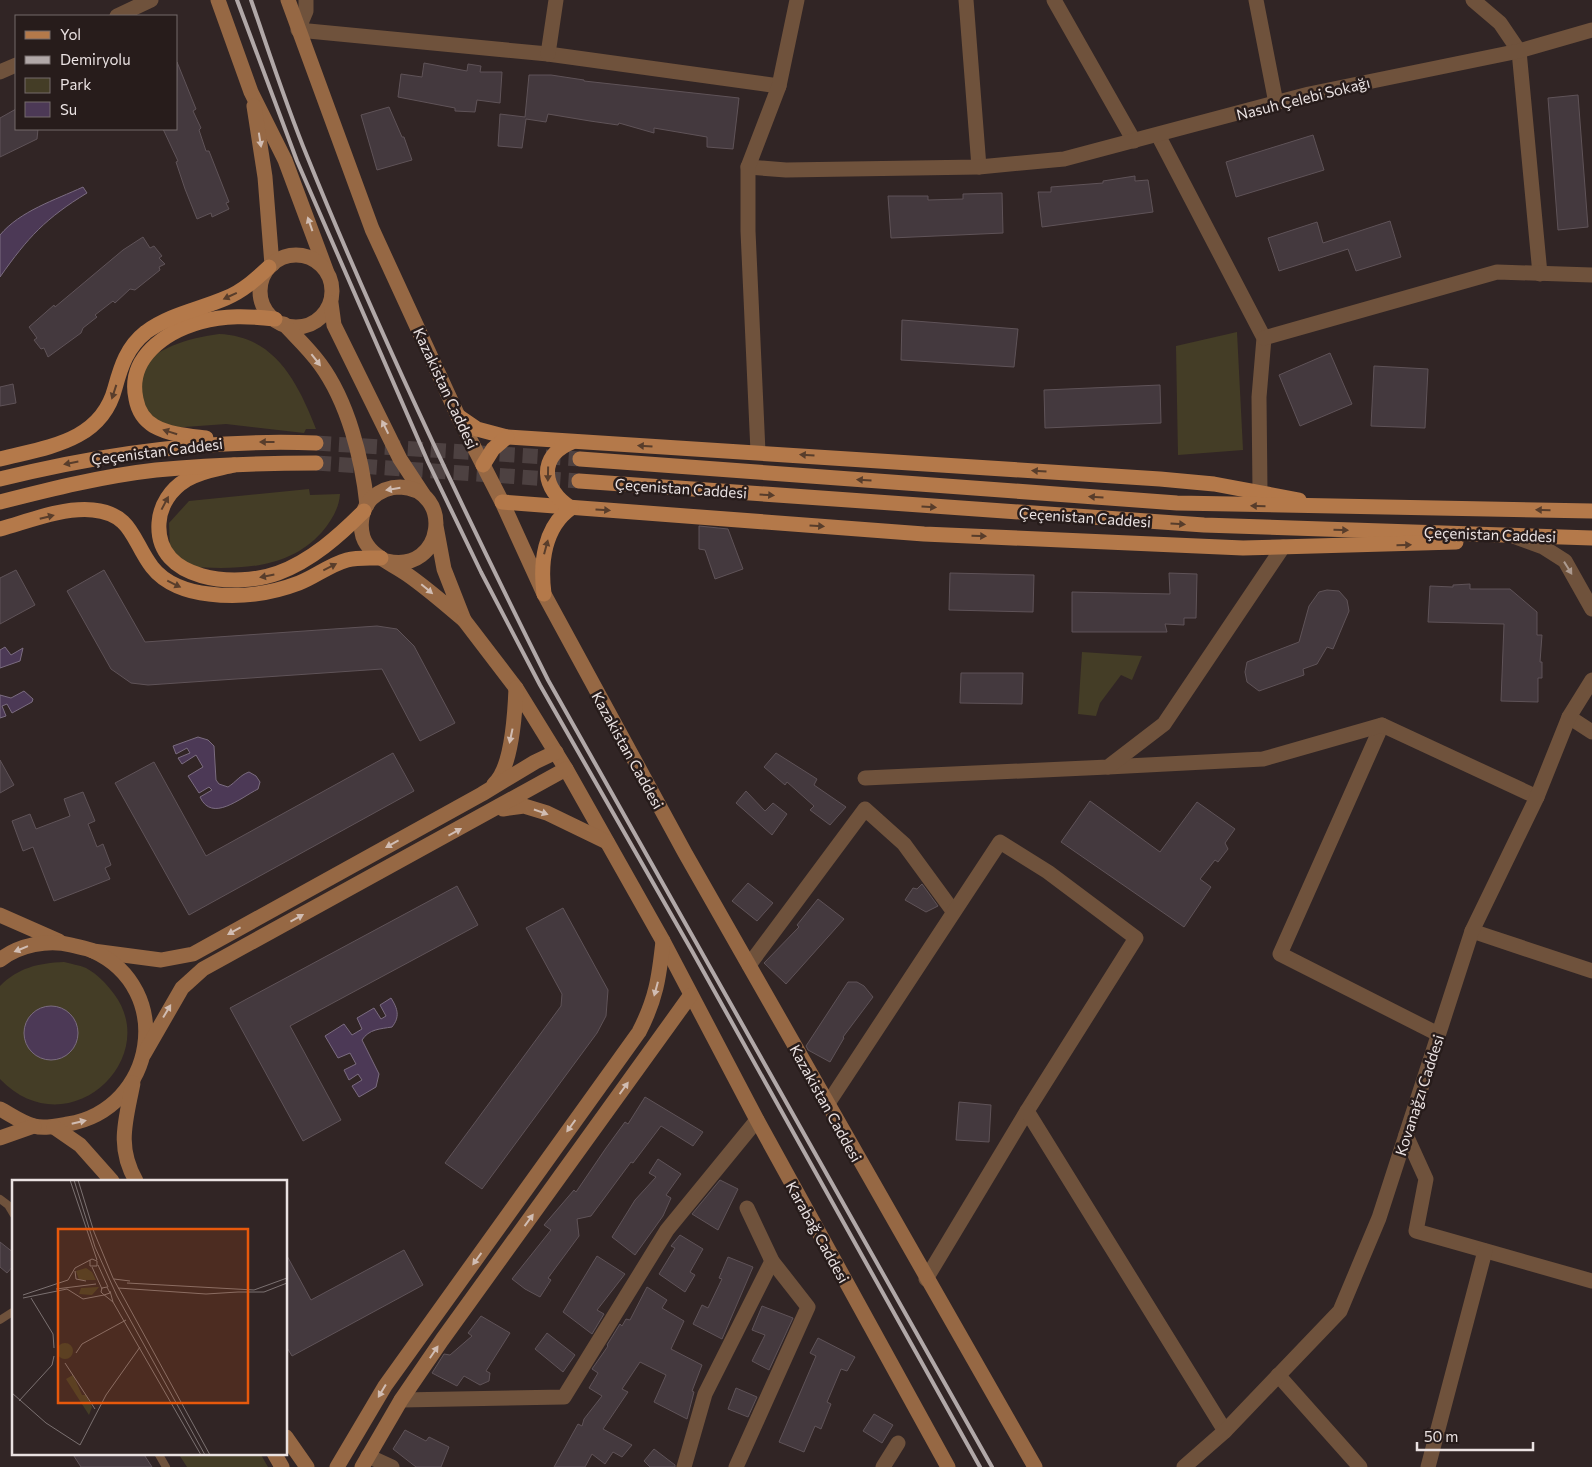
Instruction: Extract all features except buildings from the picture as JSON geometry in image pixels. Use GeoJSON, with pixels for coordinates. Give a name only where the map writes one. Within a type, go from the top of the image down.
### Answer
{"type":"FeatureCollection","features":[{"type":"Feature","properties":{"kind":"main road"},"geometry":{"type":"LineString","coordinates":[[218,0],[252,92],[285,160],[331,281],[334,325],[400,459],[434,512],[444,569],[464,620]]}},
{"type":"Feature","properties":{"kind":"main road","name":"Kazakistan Caddesi"},"geometry":{"type":"LineString","coordinates":[[288,0],[372,229],[458,416],[502,502],[544,594],[600,700],[827,1105],[1035,1467]]}},
{"type":"Feature","properties":{"kind":"main road"},"geometry":{"type":"LineString","coordinates":[[252,92],[265,177],[270,266],[262,281],[261,297],[264,307],[321,365],[345,414],[360,461],[365,508],[361,524],[363,538],[370,549],[420,583],[464,620]]}},
{"type":"Feature","properties":{"kind":"main road"},"geometry":{"type":"LineString","coordinates":[[0,459],[70,440],[92,427],[112,400],[120,369],[127,353],[143,335],[177,314],[237,293],[270,266],[285,257],[303,255],[312,258],[326,270]]}},
{"type":"Feature","properties":{"kind":"main road"},"geometry":{"type":"LineString","coordinates":[[235,442],[178,434],[155,427],[143,416],[136,402],[134,383],[144,356],[157,343],[198,322],[238,316],[299,326],[309,324],[326,312],[331,303]]}},
{"type":"Feature","properties":{"kind":"main road"},"geometry":{"type":"LineString","coordinates":[[458,416],[476,429],[507,437],[1160,479],[1260,491],[1330,506]]}},
{"type":"Feature","properties":{"kind":"main road"},"geometry":{"type":"LineString","coordinates":[[483,465],[493,449],[507,437]]}},
{"type":"Feature","properties":{"kind":"main road","name":"Çeçenistan Caddesi"},"geometry":{"type":"LineString","coordinates":[[0,480],[97,458],[235,442],[316,443]]}},
{"type":"Feature","properties":{"kind":"main road"},"geometry":{"type":"LineString","coordinates":[[571,508],[554,494],[549,487],[548,473],[554,454],[572,442]]}},
{"type":"Feature","properties":{"kind":"main road","name":"Çeçenistan Caddesi"},"geometry":{"type":"LineString","coordinates":[[580,459],[1167,502],[1592,511]]}},
{"type":"Feature","properties":{"kind":"main road","name":"Çeçenistan Caddesi"},"geometry":{"type":"LineString","coordinates":[[0,502],[111,477],[156,470],[234,465],[316,463]]}},
{"type":"Feature","properties":{"kind":"main road"},"geometry":{"type":"LineString","coordinates":[[234,465],[188,479],[177,486],[164,504],[159,516],[160,538],[163,550],[170,560],[180,568],[207,577],[227,579],[276,574],[315,553],[342,532],[380,492],[392,488],[411,490],[427,500]]}},
{"type":"Feature","properties":{"kind":"main road","name":"Çeçenistan Caddesi"},"geometry":{"type":"LineString","coordinates":[[579,481],[1204,525],[1592,538]]}},
{"type":"Feature","properties":{"kind":"main road"},"geometry":{"type":"LineString","coordinates":[[502,502],[924,534],[1243,548],[1447,543],[1512,535]]}},
{"type":"Feature","properties":{"kind":"main road"},"geometry":{"type":"LineString","coordinates":[[544,594],[542,568],[547,541],[556,522],[571,508]]}},
{"type":"Feature","properties":{"kind":"main road"},"geometry":{"type":"LineString","coordinates":[[0,528],[76,510],[107,512],[121,519],[132,530],[152,567],[163,578],[193,592],[247,596],[300,583],[346,560],[384,559],[404,562],[420,556],[432,543],[436,526]]}},
{"type":"Feature","properties":{"kind":"main road","name":"Karabağ Caddesi"},"geometry":{"type":"LineString","coordinates":[[464,620],[516,688],[566,769],[663,941],[690,996],[757,1120],[948,1467]]}},
{"type":"Feature","properties":{"kind":"main road"},"geometry":{"type":"LineString","coordinates":[[482,794],[501,778],[505,766],[514,721],[516,688]]}},
{"type":"Feature","properties":{"kind":"main road"},"geometry":{"type":"LineString","coordinates":[[0,915],[63,942],[93,951],[161,960],[193,954],[556,752]]}},
{"type":"Feature","properties":{"kind":"main road"},"geometry":{"type":"LineString","coordinates":[[136,1180],[123,1149],[125,1124],[133,1083],[144,1054],[182,988],[203,970],[494,811],[566,769]]}},
{"type":"Feature","properties":{"kind":"main road"},"geometry":{"type":"LineString","coordinates":[[494,811],[524,806],[547,813],[607,842]]}},
{"type":"Feature","properties":{"kind":"main road"},"geometry":{"type":"LineString","coordinates":[[426,825],[437,842]]}},
{"type":"Feature","properties":{"kind":"main road"},"geometry":{"type":"LineString","coordinates":[[337,1467],[385,1386],[639,1032],[652,1008],[663,941]]}},
{"type":"Feature","properties":{"kind":"main road"},"geometry":{"type":"LineString","coordinates":[[0,960],[33,944],[63,942]]}},
{"type":"Feature","properties":{"kind":"main road"},"geometry":{"type":"LineString","coordinates":[[93,951],[119,968],[137,994],[146,1023],[144,1054]]}},
{"type":"Feature","properties":{"kind":"main road"},"geometry":{"type":"LineString","coordinates":[[365,1461],[401,1400],[690,996]]}},
{"type":"Feature","properties":{"kind":"main road"},"geometry":{"type":"LineString","coordinates":[[0,1138],[34,1126],[54,1127],[85,1121],[112,1106],[133,1083]]}},
{"type":"Feature","properties":{"kind":"main road"},"geometry":{"type":"LineString","coordinates":[[0,1109],[34,1126]]}},
{"type":"Feature","properties":{"kind":"main road"},"geometry":{"type":"LineString","coordinates":[[54,1127],[80,1145],[111,1180]]}},
{"type":"Feature","properties":{"kind":"main road"},"geometry":{"type":"LineString","coordinates":[[288,1440],[307,1467]]}},
{"type":"Feature","properties":{"kind":"main road"},"geometry":{"type":"LineString","coordinates":[[275,1454],[282,1467]]}},
{"type":"Feature","properties":{"kind":"street"},"geometry":{"type":"LineString","coordinates":[[119,15],[151,0]]}},
{"type":"Feature","properties":{"kind":"street"},"geometry":{"type":"LineString","coordinates":[[306,0],[306,12],[298,30],[548,54],[779,86]]}},
{"type":"Feature","properties":{"kind":"street"},"geometry":{"type":"LineString","coordinates":[[548,54],[556,0]]}},
{"type":"Feature","properties":{"kind":"street"},"geometry":{"type":"LineString","coordinates":[[758,452],[748,231],[748,167],[779,86],[797,0]]}},
{"type":"Feature","properties":{"kind":"street"},"geometry":{"type":"LineString","coordinates":[[966,0],[979,167]]}},
{"type":"Feature","properties":{"kind":"street"},"geometry":{"type":"LineString","coordinates":[[1054,0],[1134,141]]}},
{"type":"Feature","properties":{"kind":"street"},"geometry":{"type":"LineString","coordinates":[[1256,0],[1276,103]]}},
{"type":"Feature","properties":{"kind":"street"},"geometry":{"type":"LineString","coordinates":[[1473,0],[1500,22],[1519,51],[1540,274]]}},
{"type":"Feature","properties":{"kind":"street","name":"Nasuh Çelebi Sokağı"},"geometry":{"type":"LineString","coordinates":[[748,167],[786,170],[979,167],[1064,159],[1310,94],[1519,51],[1590,32]]}},
{"type":"Feature","properties":{"kind":"street"},"geometry":{"type":"LineString","coordinates":[[0,72],[15,65]]}},
{"type":"Feature","properties":{"kind":"street"},"geometry":{"type":"LineString","coordinates":[[1158,135],[1264,338],[1259,397],[1260,491]]}},
{"type":"Feature","properties":{"kind":"street"},"geometry":{"type":"LineString","coordinates":[[1264,338],[1497,272],[1592,275]]}},
{"type":"Feature","properties":{"kind":"street"},"geometry":{"type":"LineString","coordinates":[[1512,535],[1542,548],[1564,561],[1592,609]]}},
{"type":"Feature","properties":{"kind":"street"},"geometry":{"type":"LineString","coordinates":[[1108,767],[1164,724],[1283,547]]}},
{"type":"Feature","properties":{"kind":"street","name":"Kovanağzı Caddesi"},"geometry":{"type":"LineString","coordinates":[[1184,1467],[1225,1430],[1340,1311],[1379,1218],[1472,931],[1537,797],[1569,717],[1592,680]]}},
{"type":"Feature","properties":{"kind":"street"},"geometry":{"type":"LineString","coordinates":[[1569,717],[1592,732]]}},
{"type":"Feature","properties":{"kind":"street"},"geometry":{"type":"LineString","coordinates":[[1382,725],[1280,954],[1438,1034]]}},
{"type":"Feature","properties":{"kind":"street"},"geometry":{"type":"LineString","coordinates":[[865,778],[1263,760],[1382,725],[1537,797]]}},
{"type":"Feature","properties":{"kind":"street"},"geometry":{"type":"LineString","coordinates":[[749,965],[865,808],[904,844],[953,912]]}},
{"type":"Feature","properties":{"kind":"street"},"geometry":{"type":"LineString","coordinates":[[827,1105],[1000,842],[1048,872],[1136,938],[1027,1111],[926,1278]]}},
{"type":"Feature","properties":{"kind":"street"},"geometry":{"type":"LineString","coordinates":[[1472,931],[1592,970]]}},
{"type":"Feature","properties":{"kind":"street"},"geometry":{"type":"LineString","coordinates":[[1027,1111],[1225,1430]]}},
{"type":"Feature","properties":{"kind":"street"},"geometry":{"type":"LineString","coordinates":[[401,1400],[564,1397],[667,1230],[757,1120]]}},
{"type":"Feature","properties":{"kind":"street"},"geometry":{"type":"LineString","coordinates":[[1406,1135],[1426,1179],[1416,1231],[1592,1282]]}},
{"type":"Feature","properties":{"kind":"street"},"geometry":{"type":"LineString","coordinates":[[736,1467],[808,1307],[772,1261],[747,1208]]}},
{"type":"Feature","properties":{"kind":"street"},"geometry":{"type":"LineString","coordinates":[[1428,1467],[1485,1251]]}},
{"type":"Feature","properties":{"kind":"street"},"geometry":{"type":"LineString","coordinates":[[688,1466],[705,1394],[772,1261]]}},
{"type":"Feature","properties":{"kind":"street"},"geometry":{"type":"LineString","coordinates":[[1278,1374],[1360,1467]]}},
{"type":"Feature","properties":{"kind":"street"},"geometry":{"type":"LineString","coordinates":[[883,1467],[898,1443]]}},
{"type":"Feature","properties":{"kind":"street"},"geometry":{"type":"LineString","coordinates":[[365,1461],[392,1467]]}},
{"type":"Feature","properties":{"kind":"lane"},"geometry":{"type":"LineString","coordinates":[[0,1199],[8,1205],[12,1212]]}},
{"type":"Feature","properties":{"kind":"lane"},"geometry":{"type":"LineString","coordinates":[[0,1320],[12,1312]]}},
{"type":"Feature","properties":{"kind":"lane"},"geometry":{"type":"LineString","coordinates":[[159,1454],[166,1467]]}},
{"type":"Feature","properties":{"kind":"green space"},"geometry":{"type":"Polygon","coordinates":[[[1237,332],[1243,450],[1178,455],[1176,346],[1237,332]]]}},
{"type":"Feature","properties":{"kind":"green space"},"geometry":{"type":"Polygon","coordinates":[[[219,334],[239,337],[255,343],[270,353],[292,379],[316,429],[306,429],[304,433],[226,424],[171,428],[141,417],[134,374],[152,357],[172,346],[219,334]]]}},
{"type":"Feature","properties":{"kind":"green space"},"geometry":{"type":"Polygon","coordinates":[[[309,489],[310,495],[340,494],[338,505],[322,532],[308,545],[293,554],[277,561],[260,565],[207,568],[189,567],[170,550],[169,523],[189,501],[309,489]]]}},
{"type":"Feature","properties":{"kind":"green space"},"geometry":{"type":"Polygon","coordinates":[[[1082,652],[1142,656],[1132,680],[1121,675],[1100,703],[1096,716],[1078,714],[1082,652]]]}},
{"type":"Feature","properties":{"kind":"green space"},"geometry":{"type":"Polygon","coordinates":[[[64,962],[90,970],[114,994],[126,1019],[126,1045],[117,1068],[100,1087],[78,1100],[53,1104],[26,1098],[0,1079],[0,986],[21,971],[37,965],[64,962]]]}},
{"type":"Feature","properties":{"kind":"green space"},"geometry":{"type":"Polygon","coordinates":[[[179,1454],[261,1454],[268,1467],[187,1467],[179,1454]]]}},
{"type":"Feature","properties":{"kind":"water"},"geometry":{"type":"Polygon","coordinates":[[[83,187],[87,193],[60,211],[39,229],[0,277],[0,235],[17,219],[83,187]]]}},
{"type":"Feature","properties":{"kind":"water"},"geometry":{"type":"Polygon","coordinates":[[[5,647],[11,655],[23,648],[20,661],[0,668],[0,650],[5,647]]]}},
{"type":"Feature","properties":{"kind":"water"},"geometry":{"type":"Polygon","coordinates":[[[24,691],[33,699],[32,702],[12,713],[7,704],[2,706],[6,716],[0,718],[0,695],[11,698],[24,691]]]}},
{"type":"Feature","properties":{"kind":"water"},"geometry":{"type":"Polygon","coordinates":[[[198,737],[208,740],[214,746],[216,780],[219,784],[228,787],[249,772],[256,776],[260,782],[258,789],[227,806],[212,808],[205,804],[200,797],[212,790],[209,787],[199,793],[188,776],[203,767],[196,755],[182,764],[178,758],[190,753],[187,748],[176,754],[173,746],[198,737]]]}},
{"type":"Feature","properties":{"kind":"water"},"geometry":{"type":"Polygon","coordinates":[[[391,998],[397,1013],[395,1023],[392,1027],[371,1032],[362,1040],[379,1074],[376,1087],[359,1097],[352,1086],[362,1080],[358,1074],[349,1080],[344,1070],[356,1064],[350,1053],[338,1058],[325,1036],[344,1024],[352,1035],[362,1029],[357,1018],[374,1008],[381,1019],[386,1016],[380,1005],[391,998]]]}},
{"type":"Feature","properties":{"kind":"water"},"geometry":{"type":"Polygon","coordinates":[[[51,1006],[61,1008],[70,1014],[76,1023],[78,1033],[76,1043],[70,1052],[61,1058],[51,1060],[41,1058],[32,1052],[26,1043],[24,1033],[26,1023],[32,1014],[41,1008],[51,1006]]]}},
{"type":"Feature","properties":{"kind":"tunnel"},"geometry":{"type":"LineString","coordinates":[[316,443],[580,459]]}},
{"type":"Feature","properties":{"kind":"tunnel"},"geometry":{"type":"LineString","coordinates":[[316,463],[579,481]]}},
{"type":"Feature","properties":{"kind":"railway"},"geometry":{"type":"LineString","coordinates":[[237,0],[297,161],[428,462],[481,572],[540,685],[692,951],[980,1467]]}},
{"type":"Feature","properties":{"kind":"railway"},"geometry":{"type":"LineString","coordinates":[[251,0],[299,137],[334,223],[392,355],[453,486],[548,680],[992,1467]]}}]}
